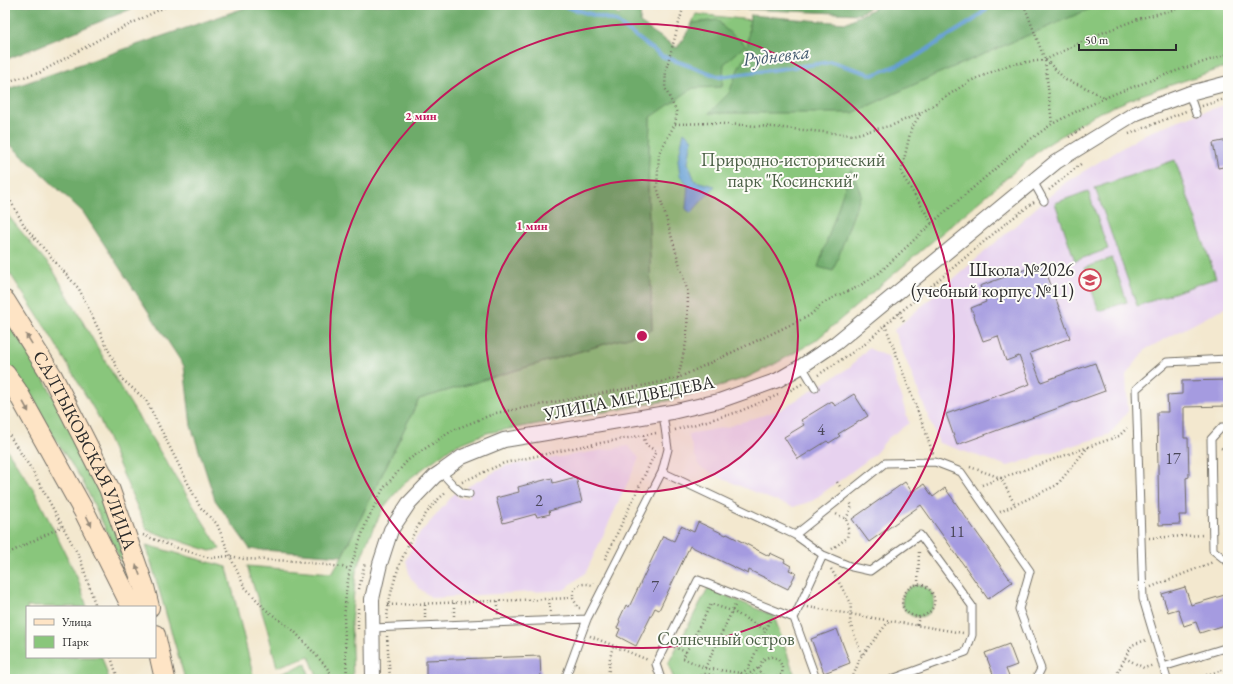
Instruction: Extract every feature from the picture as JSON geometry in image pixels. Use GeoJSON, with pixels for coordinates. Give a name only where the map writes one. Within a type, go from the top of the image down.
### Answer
{"type":"FeatureCollection","features":[{"type":"Feature","properties":{"kind":"main road","name":"САЛТЫКОВСКАЯ УЛИЦА"},"geometry":{"type":"LineString","coordinates":[[5,301],[52,376],[109,488],[144,587],[149,606]]}},
{"type":"Feature","properties":{"kind":"main road","name":"САЛТЫКОВСКАЯ УЛИЦА"},"geometry":{"type":"LineString","coordinates":[[5,374],[17,391],[86,515],[132,606]]}},
{"type":"Feature","properties":{"kind":"main road"},"geometry":{"type":"LineString","coordinates":[[156,639],[165,679]]}},
{"type":"Feature","properties":{"kind":"main road"},"geometry":{"type":"LineString","coordinates":[[152,658],[161,679]]}},
{"type":"Feature","properties":{"kind":"street","name":"УЛИЦА МЕДВЕДЕВА"},"geometry":{"type":"LineString","coordinates":[[373,679],[372,599],[380,564],[391,530],[409,503],[435,476],[462,457],[504,440],[663,414],[719,401],[778,380],[836,343],[1056,162],[1134,114],[1189,93],[1228,83]]}},
{"type":"Feature","properties":{"kind":"lane"},"geometry":{"type":"LineString","coordinates":[[1189,93],[1196,114]]}},
{"type":"Feature","properties":{"kind":"lane"},"geometry":{"type":"LineString","coordinates":[[1033,181],[1044,201]]}},
{"type":"Feature","properties":{"kind":"lane"},"geometry":{"type":"LineString","coordinates":[[1167,679],[1143,599],[1142,590],[1136,390],[1167,362],[1228,359]]}},
{"type":"Feature","properties":{"kind":"lane"},"geometry":{"type":"LineString","coordinates":[[802,366],[815,388]]}},
{"type":"Feature","properties":{"kind":"lane"},"geometry":{"type":"LineString","coordinates":[[565,679],[587,619],[662,472],[668,449],[663,414]]}},
{"type":"Feature","properties":{"kind":"lane"},"geometry":{"type":"LineString","coordinates":[[1226,560],[1213,550],[1211,439],[1222,427],[1228,427]]}},
{"type":"Feature","properties":{"kind":"lane"},"geometry":{"type":"LineString","coordinates":[[795,535],[885,463],[935,462],[961,472],[1030,571],[1020,609],[1040,669],[1036,679]]}},
{"type":"Feature","properties":{"kind":"lane"},"geometry":{"type":"LineString","coordinates":[[441,472],[462,493],[469,494]]}},
{"type":"Feature","properties":{"kind":"lane"},"geometry":{"type":"LineString","coordinates":[[662,472],[795,535],[823,555],[852,567],[870,571],[920,535],[972,606],[972,635],[966,652],[892,679]]}},
{"type":"Feature","properties":{"kind":"lane"},"geometry":{"type":"LineString","coordinates":[[816,679],[794,618],[823,555]]}},
{"type":"Feature","properties":{"kind":"lane"},"geometry":{"type":"LineString","coordinates":[[661,679],[656,664],[698,580],[794,618]]}},
{"type":"Feature","properties":{"kind":"lane"},"geometry":{"type":"LineString","coordinates":[[372,628],[587,619]]}},
{"type":"Feature","properties":{"kind":"lane"},"geometry":{"type":"LineString","coordinates":[[1163,664],[1228,647]]}},
{"type":"Feature","properties":{"kind":"path"},"geometry":{"type":"LineString","coordinates":[[5,82],[40,73],[131,23],[169,5]]}},
{"type":"Feature","properties":{"kind":"path"},"geometry":{"type":"LineString","coordinates":[[684,5],[666,69],[665,88],[678,113],[675,124],[659,153],[657,187],[688,292],[687,338],[678,378],[809,316],[822,304],[836,296],[858,287],[879,273],[932,223],[1024,144],[1052,124],[1106,98],[1176,71],[1228,54]]}},
{"type":"Feature","properties":{"kind":"path"},"geometry":{"type":"LineString","coordinates":[[1024,5],[1045,60],[1052,124]]}},
{"type":"Feature","properties":{"kind":"path"},"geometry":{"type":"LineString","coordinates":[[675,124],[710,123],[765,126],[852,135],[893,125],[921,113],[970,81],[1011,64],[1045,60],[1094,36],[1138,19],[1191,5]]}},
{"type":"Feature","properties":{"kind":"path"},"geometry":{"type":"LineString","coordinates":[[1045,60],[1066,80],[1106,98]]}},
{"type":"Feature","properties":{"kind":"path"},"geometry":{"type":"LineString","coordinates":[[921,113],[910,130],[901,173],[932,223]]}},
{"type":"Feature","properties":{"kind":"path"},"geometry":{"type":"LineString","coordinates":[[1065,140],[1089,125]]}},
{"type":"Feature","properties":{"kind":"path"},"geometry":{"type":"LineString","coordinates":[[5,192],[25,227],[79,289],[123,380],[146,400],[200,507],[217,524],[244,586],[265,609],[294,631],[324,664],[335,679]]}},
{"type":"Feature","properties":{"kind":"path"},"geometry":{"type":"LineString","coordinates":[[899,313],[904,321]]}},
{"type":"Feature","properties":{"kind":"path"},"geometry":{"type":"LineString","coordinates":[[885,325],[933,455],[940,457]]}},
{"type":"Feature","properties":{"kind":"path"},"geometry":{"type":"LineString","coordinates":[[972,488],[1119,436],[1137,418]]}},
{"type":"Feature","properties":{"kind":"path"},"geometry":{"type":"LineString","coordinates":[[5,429],[32,470],[80,558],[96,606]]}},
{"type":"Feature","properties":{"kind":"path"},"geometry":{"type":"LineString","coordinates":[[390,679],[387,627],[388,605],[402,561],[416,530],[433,505],[454,486],[504,463],[578,447],[651,434]]}},
{"type":"Feature","properties":{"kind":"path"},"geometry":{"type":"LineString","coordinates":[[605,560],[656,452],[646,445],[644,435]]}},
{"type":"Feature","properties":{"kind":"path"},"geometry":{"type":"LineString","coordinates":[[992,516],[1057,485],[1088,447]]}},
{"type":"Feature","properties":{"kind":"path"},"geometry":{"type":"LineString","coordinates":[[967,466],[1002,478],[1015,505]]}},
{"type":"Feature","properties":{"kind":"path"},"geometry":{"type":"LineString","coordinates":[[826,511],[838,514],[846,519],[848,525],[847,538],[823,555],[851,603],[850,623],[862,655]]}},
{"type":"Feature","properties":{"kind":"path"},"geometry":{"type":"LineString","coordinates":[[5,555],[63,526]]}},
{"type":"Feature","properties":{"kind":"path"},"geometry":{"type":"LineString","coordinates":[[123,527],[180,550],[210,558],[230,556],[244,559],[295,561],[350,569],[346,592],[344,621],[347,679]]}},
{"type":"Feature","properties":{"kind":"path"},"geometry":{"type":"LineString","coordinates":[[918,585],[920,535]]}},
{"type":"Feature","properties":{"kind":"path"},"geometry":{"type":"LineString","coordinates":[[1141,538],[1213,535]]}},
{"type":"Feature","properties":{"kind":"path"},"geometry":{"type":"LineString","coordinates":[[359,591],[367,558]]}},
{"type":"Feature","properties":{"kind":"path"},"geometry":{"type":"LineString","coordinates":[[1142,590],[1226,560]]}},
{"type":"Feature","properties":{"kind":"path"},"geometry":{"type":"LineString","coordinates":[[593,607],[578,608],[572,593],[576,586],[585,583],[593,585],[596,579]]}},
{"type":"Feature","properties":{"kind":"path"},"geometry":{"type":"LineString","coordinates":[[918,585],[929,589],[933,594],[934,600],[934,606],[930,612],[925,616],[919,617],[912,616],[907,613],[903,607],[902,601],[906,589],[918,585]]}},
{"type":"Feature","properties":{"kind":"path"},"geometry":{"type":"LineString","coordinates":[[705,668],[739,596]]}},
{"type":"Feature","properties":{"kind":"path"},"geometry":{"type":"LineString","coordinates":[[388,605],[573,598]]}},
{"type":"Feature","properties":{"kind":"path"},"geometry":{"type":"LineString","coordinates":[[358,604],[358,633]]}},
{"type":"Feature","properties":{"kind":"path"},"geometry":{"type":"LineString","coordinates":[[766,630],[732,611],[710,604],[684,658],[705,668],[741,673],[748,669],[766,630],[775,610]]}},
{"type":"Feature","properties":{"kind":"path"},"geometry":{"type":"LineString","coordinates":[[800,605],[972,635]]}},
{"type":"Feature","properties":{"kind":"path"},"geometry":{"type":"LineString","coordinates":[[917,625],[919,617]]}},
{"type":"Feature","properties":{"kind":"path"},"geometry":{"type":"LineString","coordinates":[[852,679],[862,655],[890,621]]}},
{"type":"Feature","properties":{"kind":"path"},"geometry":{"type":"LineString","coordinates":[[582,632],[656,664]]}},
{"type":"Feature","properties":{"kind":"path"},"geometry":{"type":"LineString","coordinates":[[1114,679],[1132,645],[1154,638]]}},
{"type":"Feature","properties":{"kind":"path"},"geometry":{"type":"LineString","coordinates":[[666,643],[686,652]]}},
{"type":"Feature","properties":{"kind":"path"},"geometry":{"type":"LineString","coordinates":[[608,679],[610,658],[614,646]]}},
{"type":"Feature","properties":{"kind":"path"},"geometry":{"type":"LineString","coordinates":[[699,679],[703,674],[708,674],[717,678],[743,678],[758,668],[762,660],[773,657],[778,659],[783,669],[782,674],[768,679],[762,676],[735,679]]}},
{"type":"Feature","properties":{"kind":"path"},"geometry":{"type":"LineString","coordinates":[[111,658],[118,679]]}},
{"type":"Feature","properties":{"kind":"path"},"geometry":{"type":"LineString","coordinates":[[1126,658],[1144,668],[1163,664]]}},
{"type":"Feature","properties":{"kind":"path"},"geometry":{"type":"LineString","coordinates":[[758,668],[762,676]]}},
{"type":"Feature","properties":{"kind":"path"},"geometry":{"type":"LineString","coordinates":[[1195,679],[1228,668]]}},
{"type":"Feature","properties":{"kind":"path"},"geometry":{"type":"LineString","coordinates":[[741,673],[743,678]]}},
{"type":"Feature","properties":{"kind":"shaded area","name":"Школа №2026 (учебный корпус №11)"},"geometry":{"type":"Polygon","coordinates":[[[1228,104],[1228,306],[1146,349],[1126,375],[1128,411],[1110,434],[1008,466],[939,443],[894,330],[1066,182],[1145,134],[1184,118],[1228,104]]]}},
{"type":"Feature","properties":{"kind":"shaded area"},"geometry":{"type":"Polygon","coordinates":[[[868,348],[888,357],[909,423],[888,438],[874,455],[812,501],[793,507],[719,477],[700,467],[688,434],[727,427],[780,410],[850,367],[868,348]]]}},
{"type":"Feature","properties":{"kind":"shaded area"},"geometry":{"type":"Polygon","coordinates":[[[628,446],[639,458],[586,572],[564,590],[432,598],[419,588],[410,577],[406,560],[416,538],[455,493],[459,498],[470,497],[467,487],[505,466],[628,446]]]}},
{"type":"Feature","properties":{"kind":"green space"},"geometry":{"type":"Polygon","coordinates":[[[5,5],[141,5],[5,60],[5,5]]]}},
{"type":"Feature","properties":{"kind":"green space"},"geometry":{"type":"Polygon","coordinates":[[[253,5],[605,5],[618,15],[635,5],[641,5],[640,23],[677,48],[693,23],[718,20],[724,28],[746,45],[724,64],[722,87],[693,88],[650,118],[648,189],[652,330],[419,399],[342,556],[250,549],[215,500],[191,426],[184,366],[83,212],[5,140],[5,90],[253,5]]]}},
{"type":"Feature","properties":{"kind":"green space"},"geometry":{"type":"Polygon","coordinates":[[[692,5],[873,5],[859,14],[697,7],[692,5]]]}},
{"type":"Feature","properties":{"kind":"green space"},"geometry":{"type":"Polygon","coordinates":[[[881,5],[1099,5],[935,75],[853,113],[709,113],[729,93],[738,69],[747,53],[750,15],[845,23],[881,5]]]}},
{"type":"Feature","properties":{"kind":"green space","name":"Природно-исторический парк \"Косинский\""},"geometry":{"type":"Polygon","coordinates":[[[979,5],[1228,5],[1228,67],[1141,95],[1094,115],[1042,148],[815,341],[773,365],[746,378],[672,400],[487,433],[452,447],[405,482],[384,507],[369,537],[356,572],[351,622],[353,679],[318,679],[309,656],[277,667],[267,628],[247,566],[332,573],[342,556],[419,399],[652,330],[648,189],[650,118],[696,14],[878,34],[979,5]]]}},
{"type":"Feature","properties":{"kind":"green space"},"geometry":{"type":"Polygon","coordinates":[[[1175,160],[1216,278],[1137,306],[1095,188],[1175,160]]]}},
{"type":"Feature","properties":{"kind":"green space"},"geometry":{"type":"Polygon","coordinates":[[[851,169],[861,194],[833,271],[818,267],[851,169]]]}},
{"type":"Feature","properties":{"kind":"green space"},"geometry":{"type":"Polygon","coordinates":[[[1088,191],[1108,249],[1075,261],[1055,203],[1088,191]]]}},
{"type":"Feature","properties":{"kind":"green space"},"geometry":{"type":"Polygon","coordinates":[[[5,212],[53,270],[122,390],[220,549],[210,551],[147,530],[99,418],[49,333],[5,266],[5,212]]]}},
{"type":"Feature","properties":{"kind":"green space"},"geometry":{"type":"Polygon","coordinates":[[[1112,258],[1127,302],[1099,311],[1084,268],[1112,258]]]}},
{"type":"Feature","properties":{"kind":"green space"},"geometry":{"type":"Polygon","coordinates":[[[5,311],[103,484],[131,577],[121,561],[82,480],[5,364],[5,311]]]}},
{"type":"Feature","properties":{"kind":"green space"},"geometry":{"type":"Polygon","coordinates":[[[5,447],[34,490],[77,577],[87,606],[26,606],[26,658],[102,658],[109,679],[5,679],[5,447]]]}},
{"type":"Feature","properties":{"kind":"green space"},"geometry":{"type":"Polygon","coordinates":[[[146,545],[227,567],[254,679],[185,679],[146,545]]]}},
{"type":"Feature","properties":{"kind":"green space"},"geometry":{"type":"Polygon","coordinates":[[[915,585],[921,585],[931,592],[934,601],[933,607],[927,614],[921,617],[915,617],[905,610],[902,604],[902,598],[909,588],[915,585]]]}},
{"type":"Feature","properties":{"kind":"green space","name":"Солнечный остров"},"geometry":{"type":"Polygon","coordinates":[[[708,588],[774,616],[796,679],[674,679],[668,664],[708,588]]]}},
{"type":"Feature","properties":{"kind":"green space"},"geometry":{"type":"Polygon","coordinates":[[[306,664],[310,679],[264,679],[306,664]]]}},
{"type":"Feature","properties":{"kind":"water"},"geometry":{"type":"Polygon","coordinates":[[[684,132],[692,139],[688,163],[695,181],[715,186],[691,213],[686,209],[688,184],[680,176],[678,160],[684,132]]]}},
{"type":"Feature","properties":{"kind":"building"},"geometry":{"type":"Polygon","coordinates":[[[1228,140],[1228,166],[1218,168],[1213,143],[1228,140]]]}},
{"type":"Feature","properties":{"kind":"building"},"geometry":{"type":"Polygon","coordinates":[[[1043,263],[1070,338],[1030,353],[1041,382],[1095,363],[1105,391],[957,445],[946,414],[1030,384],[1019,356],[1006,361],[998,336],[983,341],[971,308],[986,302],[980,286],[1043,263]]]}},
{"type":"Feature","properties":{"kind":"building"},"geometry":{"type":"Polygon","coordinates":[[[1228,380],[1228,406],[1184,407],[1184,438],[1188,438],[1189,477],[1186,478],[1187,515],[1179,515],[1180,524],[1159,525],[1157,412],[1168,412],[1167,395],[1182,394],[1182,381],[1228,380]]]}},
{"type":"Feature","properties":{"kind":"building"},"geometry":{"type":"Polygon","coordinates":[[[854,394],[868,416],[838,434],[840,436],[829,443],[827,441],[798,459],[784,437],[804,425],[801,420],[832,401],[835,406],[854,394]]]}},
{"type":"Feature","properties":{"kind":"building"},"geometry":{"type":"Polygon","coordinates":[[[576,477],[582,502],[549,511],[550,514],[537,517],[536,514],[503,523],[496,498],[519,492],[518,487],[552,478],[553,483],[576,477]]]}},
{"type":"Feature","properties":{"kind":"building"},"geometry":{"type":"Polygon","coordinates":[[[905,482],[912,492],[924,484],[933,497],[945,488],[1012,582],[988,599],[921,505],[869,542],[852,519],[905,482]]]}},
{"type":"Feature","properties":{"kind":"building"},"geometry":{"type":"Polygon","coordinates":[[[698,522],[726,535],[727,534],[769,556],[770,553],[785,560],[784,562],[791,566],[789,570],[796,573],[788,589],[749,570],[748,574],[690,546],[659,610],[655,608],[636,646],[617,636],[620,629],[617,628],[620,621],[619,620],[626,605],[629,607],[663,536],[674,541],[681,526],[694,532],[698,522]]]}},
{"type":"Feature","properties":{"kind":"building"},"geometry":{"type":"Polygon","coordinates":[[[1185,587],[1191,605],[1228,594],[1228,624],[1200,633],[1196,622],[1184,626],[1178,609],[1168,612],[1162,594],[1185,587]]]}},
{"type":"Feature","properties":{"kind":"building"},"geometry":{"type":"Polygon","coordinates":[[[837,629],[850,663],[824,673],[811,639],[837,629]]]}},
{"type":"Feature","properties":{"kind":"building"},"geometry":{"type":"Polygon","coordinates":[[[1009,644],[1017,665],[1006,669],[1010,679],[995,679],[985,653],[1009,644]]]}},
{"type":"Feature","properties":{"kind":"building"},"geometry":{"type":"Polygon","coordinates":[[[540,656],[541,679],[426,679],[426,660],[540,656]]]}},
{"type":"Feature","properties":{"kind":"waterway","name":"Рудневка"},"geometry":{"type":"LineString","coordinates":[[559,5],[615,21],[662,56],[720,77],[832,62],[873,75],[912,59],[975,19],[991,5]]}},
{"type":"Feature","properties":{"kind":"place","name":"Школа №2026 (учебный корпус №11)"},"geometry":{"type":"Point","coordinates":[1090,280]}}]}
